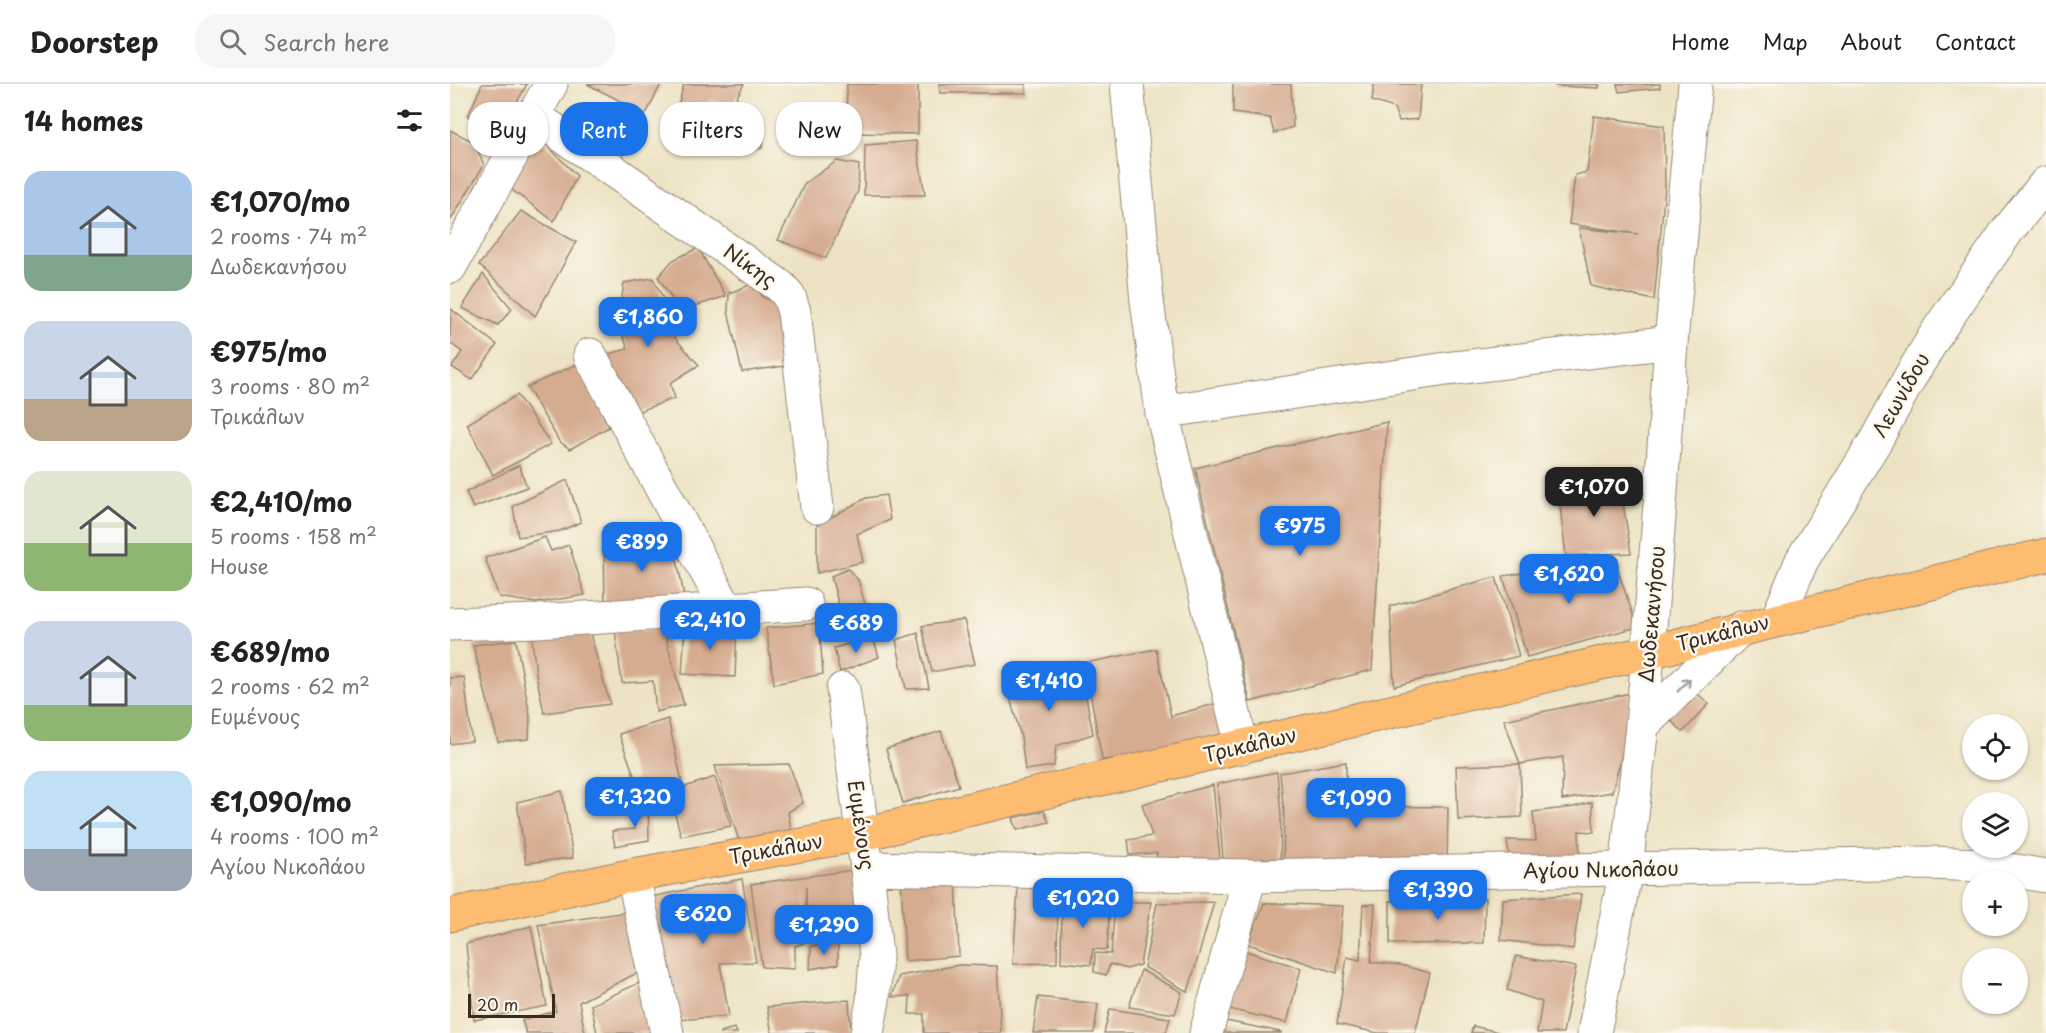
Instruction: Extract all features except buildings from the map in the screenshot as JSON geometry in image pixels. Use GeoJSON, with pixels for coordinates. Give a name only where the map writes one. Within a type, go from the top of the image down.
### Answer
{"type":"FeatureCollection","features":[{"type":"Feature","properties":{"kind":"main road","name":"Τρικάλων"},"geometry":{"type":"LineString","coordinates":[[450,915],[633,875],[863,834],[1649,652],[2046,555]]}},
{"type":"Feature","properties":{"kind":"street"},"geometry":{"type":"LineString","coordinates":[[541,102],[551,84]]}},
{"type":"Feature","properties":{"kind":"street"},"geometry":{"type":"LineString","coordinates":[[1128,84],[1148,301],[1162,412],[1242,747]]}},
{"type":"Feature","properties":{"kind":"street","name":"Δωδεκανήσου"},"geometry":{"type":"LineString","coordinates":[[1594,1033],[1626,870],[1642,726],[1671,342],[1695,84]]}},
{"type":"Feature","properties":{"kind":"street","name":"Νίκης"},"geometry":{"type":"LineString","coordinates":[[548,126],[780,286],[789,296],[794,312],[817,507]]}},
{"type":"Feature","properties":{"kind":"street"},"geometry":{"type":"LineString","coordinates":[[450,267],[512,156]]}},
{"type":"Feature","properties":{"kind":"street","name":"Λεωνίδου"},"geometry":{"type":"LineString","coordinates":[[1777,620],[1802,560],[1876,440],[1915,369],[1988,259],[2046,183]]}},
{"type":"Feature","properties":{"kind":"street"},"geometry":{"type":"LineString","coordinates":[[1162,412],[1446,369],[1671,342]]}},
{"type":"Feature","properties":{"kind":"street"},"geometry":{"type":"LineString","coordinates":[[590,355],[727,610]]}},
{"type":"Feature","properties":{"kind":"street"},"geometry":{"type":"LineString","coordinates":[[450,624],[806,604]]}},
{"type":"Feature","properties":{"kind":"street"},"geometry":{"type":"LineString","coordinates":[[1642,726],[1741,628]]}},
{"type":"Feature","properties":{"kind":"street","name":"Ευμένους"},"geometry":{"type":"LineString","coordinates":[[843,689],[863,834],[876,956],[873,1000],[867,1033]]}},
{"type":"Feature","properties":{"kind":"street","name":"Αγίου Νικολάου"},"geometry":{"type":"LineString","coordinates":[[867,868],[1250,876],[1930,863],[1980,866],[2046,876]]}},
{"type":"Feature","properties":{"kind":"street"},"geometry":{"type":"LineString","coordinates":[[633,875],[667,1033]]}},
{"type":"Feature","properties":{"kind":"street"},"geometry":{"type":"LineString","coordinates":[[1206,1033],[1250,876]]}}]}
